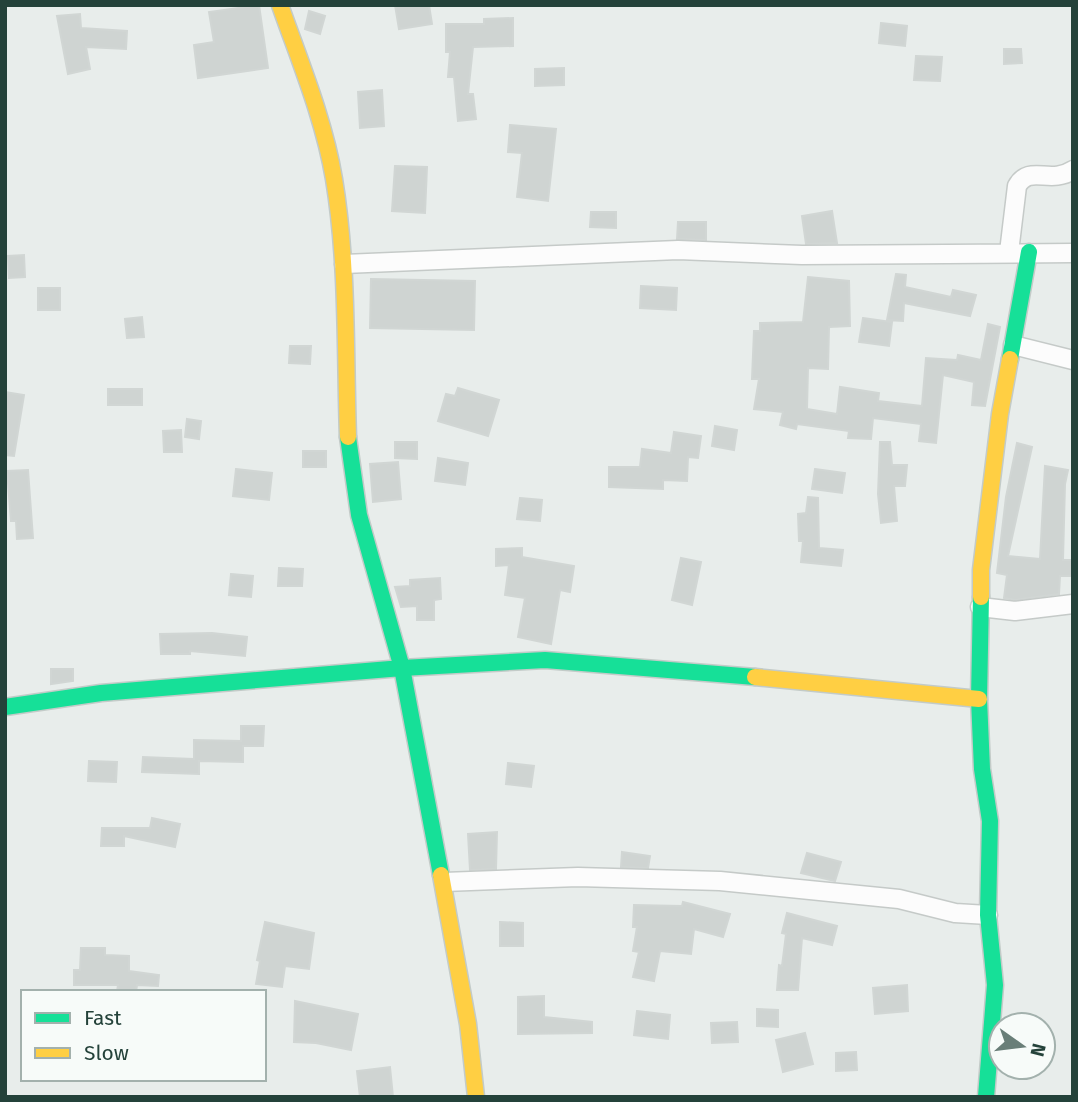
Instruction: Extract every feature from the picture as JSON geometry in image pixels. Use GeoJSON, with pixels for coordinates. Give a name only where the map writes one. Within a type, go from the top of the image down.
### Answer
{"type":"FeatureCollection","features":[{"type":"Feature","properties":{"kind":"street"},"geometry":{"type":"LineString","coordinates":[[280,5],[321,121],[334,179],[344,264],[348,436],[353,478],[359,515],[402,668],[444,882],[468,1024],[476,1097]]}},
{"type":"Feature","properties":{"kind":"street"},"geometry":{"type":"LineString","coordinates":[[1009,252],[1017,186],[1021,177],[1027,174],[1053,177],[1073,170]]}},
{"type":"Feature","properties":{"kind":"street"},"geometry":{"type":"LineString","coordinates":[[344,264],[678,250],[814,255],[1073,253]]}},
{"type":"Feature","properties":{"kind":"street"},"geometry":{"type":"LineString","coordinates":[[986,1097],[995,1002],[988,915],[990,821],[982,769],[979,699],[981,570],[1000,414],[1029,252]]}},
{"type":"Feature","properties":{"kind":"street"},"geometry":{"type":"LineString","coordinates":[[1013,345],[1073,360]]}},
{"type":"Feature","properties":{"kind":"street"},"geometry":{"type":"LineString","coordinates":[[980,607],[1015,611],[1073,604]]}},
{"type":"Feature","properties":{"kind":"street"},"geometry":{"type":"LineString","coordinates":[[5,707],[101,693],[402,668],[545,660],[599,662],[979,699]]}},
{"type":"Feature","properties":{"kind":"street"},"geometry":{"type":"LineString","coordinates":[[444,882],[578,877],[720,881],[899,899],[955,914],[988,915]]}},
{"type":"Feature","properties":{"kind":"building"},"geometry":{"type":"Polygon","coordinates":[[[259,5],[268,68],[198,78],[194,45],[214,42],[209,12],[259,5]]]}},
{"type":"Feature","properties":{"kind":"building"},"geometry":{"type":"Polygon","coordinates":[[[395,5],[429,5],[432,24],[399,29],[395,5]]]}},
{"type":"Feature","properties":{"kind":"building"},"geometry":{"type":"Polygon","coordinates":[[[309,11],[325,16],[320,34],[305,29],[309,11]]]}},
{"type":"Feature","properties":{"kind":"building"},"geometry":{"type":"Polygon","coordinates":[[[80,14],[81,28],[127,31],[126,49],[86,47],[90,69],[68,74],[57,16],[80,14]]]}},
{"type":"Feature","properties":{"kind":"building"},"geometry":{"type":"Polygon","coordinates":[[[513,18],[513,46],[473,47],[468,94],[473,94],[476,119],[458,121],[454,77],[448,77],[450,52],[446,52],[446,24],[484,24],[484,19],[513,18]]]}},
{"type":"Feature","properties":{"kind":"building"},"geometry":{"type":"Polygon","coordinates":[[[881,23],[907,26],[905,46],[879,43],[881,23]]]}},
{"type":"Feature","properties":{"kind":"building"},"geometry":{"type":"Polygon","coordinates":[[[1004,49],[1021,49],[1022,63],[1004,64],[1004,49]]]}},
{"type":"Feature","properties":{"kind":"building"},"geometry":{"type":"Polygon","coordinates":[[[916,56],[942,57],[940,81],[914,80],[916,56]]]}},
{"type":"Feature","properties":{"kind":"building"},"geometry":{"type":"Polygon","coordinates":[[[564,68],[564,85],[535,86],[535,69],[564,68]]]}},
{"type":"Feature","properties":{"kind":"building"},"geometry":{"type":"Polygon","coordinates":[[[382,90],[384,126],[360,128],[358,92],[382,90]]]}},
{"type":"Feature","properties":{"kind":"building"},"geometry":{"type":"Polygon","coordinates":[[[510,125],[556,129],[548,201],[517,197],[522,153],[508,152],[510,125]]]}},
{"type":"Feature","properties":{"kind":"building"},"geometry":{"type":"Polygon","coordinates":[[[395,166],[427,167],[425,213],[392,211],[395,166]]]}},
{"type":"Feature","properties":{"kind":"building"},"geometry":{"type":"Polygon","coordinates":[[[832,211],[837,243],[806,244],[802,216],[832,211]]]}},
{"type":"Feature","properties":{"kind":"building"},"geometry":{"type":"Polygon","coordinates":[[[591,212],[616,212],[616,228],[590,227],[591,212]]]}},
{"type":"Feature","properties":{"kind":"building"},"geometry":{"type":"Polygon","coordinates":[[[678,222],[706,222],[706,240],[677,239],[678,222]]]}},
{"type":"Feature","properties":{"kind":"building"},"geometry":{"type":"Polygon","coordinates":[[[24,255],[25,277],[9,278],[8,256],[24,255]]]}},
{"type":"Feature","properties":{"kind":"building"},"geometry":{"type":"Polygon","coordinates":[[[896,274],[906,275],[905,287],[951,297],[953,290],[976,295],[970,316],[904,303],[903,321],[887,320],[896,274]]]}},
{"type":"Feature","properties":{"kind":"building"},"geometry":{"type":"Polygon","coordinates":[[[808,277],[849,281],[850,326],[829,327],[828,369],[808,368],[807,409],[837,414],[840,387],[879,393],[878,401],[922,406],[926,358],[957,360],[958,355],[981,360],[988,324],[1000,327],[985,406],[972,405],[974,382],[943,375],[936,443],[919,441],[921,424],[873,418],[871,439],[848,438],[849,431],[797,424],[796,429],[780,425],[783,412],[754,409],[759,379],[752,379],[754,331],[760,331],[760,323],[803,322],[808,277]]]}},
{"type":"Feature","properties":{"kind":"building"},"geometry":{"type":"Polygon","coordinates":[[[371,279],[475,281],[474,330],[370,328],[371,279]]]}},
{"type":"Feature","properties":{"kind":"building"},"geometry":{"type":"Polygon","coordinates":[[[641,286],[677,288],[676,310],[640,308],[641,286]]]}},
{"type":"Feature","properties":{"kind":"building"},"geometry":{"type":"Polygon","coordinates":[[[38,288],[60,288],[60,310],[38,310],[38,288]]]}},
{"type":"Feature","properties":{"kind":"building"},"geometry":{"type":"Polygon","coordinates":[[[142,317],[144,337],[127,338],[125,319],[142,317]]]}},
{"type":"Feature","properties":{"kind":"building"},"geometry":{"type":"Polygon","coordinates":[[[863,318],[892,322],[889,346],[859,342],[863,318]]]}},
{"type":"Feature","properties":{"kind":"building"},"geometry":{"type":"Polygon","coordinates":[[[290,346],[311,346],[310,364],[289,363],[290,346]]]}},
{"type":"Feature","properties":{"kind":"building"},"geometry":{"type":"Polygon","coordinates":[[[458,388],[499,400],[488,436],[438,421],[446,394],[455,396],[458,388]]]}},
{"type":"Feature","properties":{"kind":"building"},"geometry":{"type":"Polygon","coordinates":[[[108,389],[142,389],[142,405],[108,405],[108,389]]]}},
{"type":"Feature","properties":{"kind":"building"},"geometry":{"type":"Polygon","coordinates":[[[5,392],[24,395],[14,456],[5,455],[5,392]]]}},
{"type":"Feature","properties":{"kind":"building"},"geometry":{"type":"Polygon","coordinates":[[[187,419],[201,421],[199,439],[185,437],[187,419]]]}},
{"type":"Feature","properties":{"kind":"building"},"geometry":{"type":"Polygon","coordinates":[[[715,426],[737,430],[734,450],[712,446],[715,426]]]}},
{"type":"Feature","properties":{"kind":"building"},"geometry":{"type":"Polygon","coordinates":[[[181,430],[182,452],[164,452],[163,431],[181,430]]]}},
{"type":"Feature","properties":{"kind":"building"},"geometry":{"type":"Polygon","coordinates":[[[674,432],[701,436],[698,458],[688,457],[687,481],[663,480],[663,489],[609,487],[609,467],[640,467],[642,449],[671,453],[674,432]]]}},
{"type":"Feature","properties":{"kind":"building"},"geometry":{"type":"Polygon","coordinates":[[[395,442],[417,442],[417,459],[395,458],[395,442]]]}},
{"type":"Feature","properties":{"kind":"building"},"geometry":{"type":"Polygon","coordinates":[[[880,442],[890,442],[892,465],[907,465],[905,486],[894,486],[897,521],[881,523],[878,494],[880,442]]]}},
{"type":"Feature","properties":{"kind":"building"},"geometry":{"type":"Polygon","coordinates":[[[1017,443],[1032,447],[1008,556],[1040,559],[1045,466],[1068,470],[1065,484],[1063,560],[1073,560],[1073,576],[1060,576],[1059,594],[1015,600],[1004,598],[1007,575],[997,573],[1006,497],[1017,443]]]}},
{"type":"Feature","properties":{"kind":"building"},"geometry":{"type":"Polygon","coordinates":[[[303,451],[326,451],[326,467],[303,467],[303,451]]]}},
{"type":"Feature","properties":{"kind":"building"},"geometry":{"type":"Polygon","coordinates":[[[438,458],[468,463],[465,485],[435,481],[438,458]]]}},
{"type":"Feature","properties":{"kind":"building"},"geometry":{"type":"Polygon","coordinates":[[[398,462],[401,499],[373,502],[370,464],[398,462]]]}},
{"type":"Feature","properties":{"kind":"building"},"geometry":{"type":"Polygon","coordinates":[[[236,469],[272,473],[269,500],[233,496],[236,469]]]}},
{"type":"Feature","properties":{"kind":"building"},"geometry":{"type":"Polygon","coordinates":[[[815,469],[845,473],[842,493],[812,489],[815,469]]]}},
{"type":"Feature","properties":{"kind":"building"},"geometry":{"type":"Polygon","coordinates":[[[28,470],[33,538],[17,539],[16,521],[11,521],[7,471],[28,470]]]}},
{"type":"Feature","properties":{"kind":"building"},"geometry":{"type":"Polygon","coordinates":[[[808,497],[818,498],[819,548],[843,550],[841,566],[801,562],[803,541],[799,541],[798,514],[806,513],[808,497]]]}},
{"type":"Feature","properties":{"kind":"building"},"geometry":{"type":"Polygon","coordinates":[[[520,498],[542,500],[540,521],[517,519],[520,498]]]}},
{"type":"Feature","properties":{"kind":"building"},"geometry":{"type":"Polygon","coordinates":[[[522,548],[522,557],[574,566],[570,592],[560,590],[551,644],[518,637],[525,598],[505,595],[509,565],[496,566],[496,549],[522,548]]]}},
{"type":"Feature","properties":{"kind":"building"},"geometry":{"type":"Polygon","coordinates":[[[681,558],[701,562],[692,605],[672,600],[681,558]]]}},
{"type":"Feature","properties":{"kind":"building"},"geometry":{"type":"Polygon","coordinates":[[[279,568],[303,569],[302,586],[278,586],[279,568]]]}},
{"type":"Feature","properties":{"kind":"building"},"geometry":{"type":"Polygon","coordinates":[[[231,574],[253,576],[251,597],[229,595],[231,574]]]}},
{"type":"Feature","properties":{"kind":"building"},"geometry":{"type":"Polygon","coordinates":[[[440,578],[441,599],[434,600],[434,620],[417,620],[417,606],[401,607],[395,587],[410,586],[410,580],[440,578]]]}},
{"type":"Feature","properties":{"kind":"building"},"geometry":{"type":"Polygon","coordinates":[[[212,633],[247,637],[245,656],[190,651],[190,654],[161,654],[160,634],[212,633]]]}},
{"type":"Feature","properties":{"kind":"building"},"geometry":{"type":"Polygon","coordinates":[[[51,669],[73,669],[73,681],[51,684],[51,669]]]}},
{"type":"Feature","properties":{"kind":"building"},"geometry":{"type":"Polygon","coordinates":[[[241,726],[264,726],[263,746],[243,746],[243,762],[199,761],[199,774],[142,772],[143,757],[194,759],[194,740],[241,741],[241,726]]]}},
{"type":"Feature","properties":{"kind":"building"},"geometry":{"type":"Polygon","coordinates":[[[89,761],[117,762],[116,782],[88,781],[89,761]]]}},
{"type":"Feature","properties":{"kind":"building"},"geometry":{"type":"Polygon","coordinates":[[[508,763],[534,766],[531,787],[506,784],[508,763]]]}},
{"type":"Feature","properties":{"kind":"building"},"geometry":{"type":"Polygon","coordinates":[[[152,818],[180,824],[175,847],[124,836],[124,846],[101,846],[102,828],[150,828],[152,818]]]}},
{"type":"Feature","properties":{"kind":"building"},"geometry":{"type":"Polygon","coordinates":[[[497,832],[496,869],[470,870],[468,834],[497,832]]]}},
{"type":"Feature","properties":{"kind":"building"},"geometry":{"type":"Polygon","coordinates":[[[622,852],[650,856],[648,868],[621,867],[622,852]]]}},
{"type":"Feature","properties":{"kind":"building"},"geometry":{"type":"Polygon","coordinates":[[[807,853],[841,862],[835,881],[801,873],[807,853]]]}},
{"type":"Feature","properties":{"kind":"building"},"geometry":{"type":"Polygon","coordinates":[[[683,902],[730,914],[723,937],[694,929],[691,954],[660,951],[654,981],[633,977],[639,952],[633,951],[637,927],[633,927],[634,905],[682,906],[683,902]]]}},
{"type":"Feature","properties":{"kind":"building"},"geometry":{"type":"Polygon","coordinates":[[[787,913],[837,926],[832,945],[802,938],[798,990],[777,990],[786,934],[782,933],[787,913]]]}},
{"type":"Feature","properties":{"kind":"building"},"geometry":{"type":"Polygon","coordinates":[[[265,922],[314,933],[309,969],[285,966],[282,987],[256,984],[260,961],[257,960],[265,922]]]}},
{"type":"Feature","properties":{"kind":"building"},"geometry":{"type":"Polygon","coordinates":[[[500,922],[523,923],[523,946],[500,946],[500,922]]]}},
{"type":"Feature","properties":{"kind":"building"},"geometry":{"type":"Polygon","coordinates":[[[81,948],[105,948],[105,955],[129,956],[129,971],[159,975],[158,986],[137,985],[136,990],[117,990],[118,985],[74,985],[74,970],[80,970],[81,948]]]}},
{"type":"Feature","properties":{"kind":"building"},"geometry":{"type":"Polygon","coordinates":[[[907,985],[908,1011],[875,1014],[873,988],[907,985]]]}},
{"type":"Feature","properties":{"kind":"building"},"geometry":{"type":"Polygon","coordinates":[[[544,996],[544,1017],[592,1022],[592,1033],[518,1034],[518,997],[544,996]]]}},
{"type":"Feature","properties":{"kind":"building"},"geometry":{"type":"Polygon","coordinates":[[[295,1001],[358,1014],[351,1050],[294,1042],[295,1001]]]}},
{"type":"Feature","properties":{"kind":"building"},"geometry":{"type":"Polygon","coordinates":[[[757,1009],[778,1010],[778,1027],[757,1026],[757,1009]]]}},
{"type":"Feature","properties":{"kind":"building"},"geometry":{"type":"Polygon","coordinates":[[[637,1011],[670,1015],[668,1039],[634,1035],[637,1011]]]}},
{"type":"Feature","properties":{"kind":"building"},"geometry":{"type":"Polygon","coordinates":[[[737,1022],[738,1042],[712,1043],[711,1023],[737,1022]]]}},
{"type":"Feature","properties":{"kind":"building"},"geometry":{"type":"Polygon","coordinates":[[[805,1033],[813,1064],[783,1072],[776,1040],[805,1033]]]}},
{"type":"Feature","properties":{"kind":"building"},"geometry":{"type":"Polygon","coordinates":[[[856,1052],[857,1070],[836,1071],[836,1053],[856,1052]]]}},
{"type":"Feature","properties":{"kind":"building"},"geometry":{"type":"Polygon","coordinates":[[[390,1067],[393,1097],[360,1097],[357,1071],[390,1067]]]}},
{"type":"Feature","properties":{"kind":"traffic: fast"},"geometry":{"type":"LineString","coordinates":[[1010,359],[1029,252]]}},
{"type":"Feature","properties":{"kind":"traffic: fast"},"geometry":{"type":"LineString","coordinates":[[348,437],[359,515],[402,668],[441,875]]}},
{"type":"Feature","properties":{"kind":"traffic: fast"},"geometry":{"type":"LineString","coordinates":[[981,597],[979,699],[982,769],[990,821],[988,915],[995,985],[986,1097]]}},
{"type":"Feature","properties":{"kind":"traffic: fast"},"geometry":{"type":"LineString","coordinates":[[5,707],[101,693],[402,668],[545,660],[755,677]]}},
{"type":"Feature","properties":{"kind":"traffic: slow"},"geometry":{"type":"LineString","coordinates":[[280,5],[318,113],[334,179],[344,275],[348,437]]}},
{"type":"Feature","properties":{"kind":"traffic: slow"},"geometry":{"type":"LineString","coordinates":[[981,597],[981,570],[1000,414],[1010,359]]}},
{"type":"Feature","properties":{"kind":"traffic: slow"},"geometry":{"type":"LineString","coordinates":[[755,677],[979,699]]}},
{"type":"Feature","properties":{"kind":"traffic: slow"},"geometry":{"type":"LineString","coordinates":[[441,875],[468,1024],[476,1097]]}}]}
